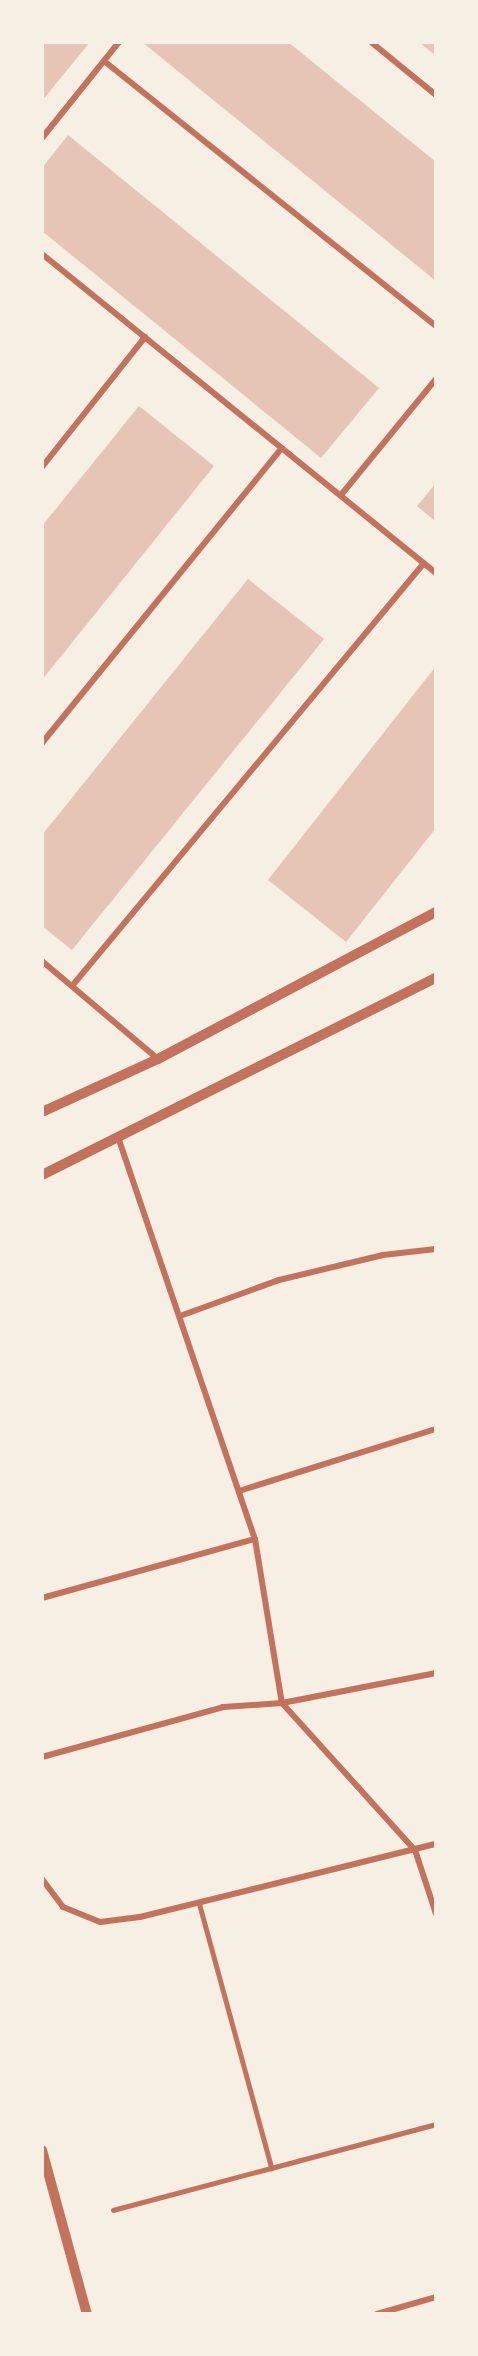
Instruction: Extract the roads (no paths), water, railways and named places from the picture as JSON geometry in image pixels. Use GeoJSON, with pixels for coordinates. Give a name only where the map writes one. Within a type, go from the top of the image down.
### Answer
{"type":"FeatureCollection","features":[{"type":"Feature","properties":{"kind":"street"},"geometry":{"type":"LineString","coordinates":[[42,138],[120,42]]}},
{"type":"Feature","properties":{"kind":"street"},"geometry":{"type":"LineString","coordinates":[[371,42],[436,95]]}},
{"type":"Feature","properties":{"kind":"street"},"geometry":{"type":"LineString","coordinates":[[104,61],[436,326]]}},
{"type":"Feature","properties":{"kind":"street"},"geometry":{"type":"LineString","coordinates":[[42,254],[436,573]]}},
{"type":"Feature","properties":{"kind":"street"},"geometry":{"type":"LineString","coordinates":[[42,467],[145,337]]}},
{"type":"Feature","properties":{"kind":"street"},"geometry":{"type":"LineString","coordinates":[[341,495],[436,380]]}},
{"type":"Feature","properties":{"kind":"street"},"geometry":{"type":"LineString","coordinates":[[42,743],[282,448]]}},
{"type":"Feature","properties":{"kind":"street"},"geometry":{"type":"LineString","coordinates":[[72,986],[424,563]]}},
{"type":"Feature","properties":{"kind":"street"},"geometry":{"type":"LineString","coordinates":[[42,1112],[158,1059],[436,913]]}},
{"type":"Feature","properties":{"kind":"street"},"geometry":{"type":"LineString","coordinates":[[42,961],[158,1059]]}},
{"type":"Feature","properties":{"kind":"street"},"geometry":{"type":"LineString","coordinates":[[42,1175],[436,978]]}},
{"type":"Feature","properties":{"kind":"street"},"geometry":{"type":"LineString","coordinates":[[118,1137],[255,1539],[282,1703],[415,1850],[436,1914]]}},
{"type":"Feature","properties":{"kind":"street"},"geometry":{"type":"LineString","coordinates":[[180,1316],[279,1280],[383,1255],[436,1249]]}},
{"type":"Feature","properties":{"kind":"street"},"geometry":{"type":"LineString","coordinates":[[239,1491],[436,1429]]}},
{"type":"Feature","properties":{"kind":"street"},"geometry":{"type":"LineString","coordinates":[[42,1598],[255,1539]]}},
{"type":"Feature","properties":{"kind":"street"},"geometry":{"type":"LineString","coordinates":[[42,1757],[223,1707],[282,1703],[436,1673]]}},
{"type":"Feature","properties":{"kind":"street"},"geometry":{"type":"LineString","coordinates":[[42,1879],[63,1907],[100,1922],[199,1902],[436,1844]]}},
{"type":"Feature","properties":{"kind":"street"},"geometry":{"type":"LineString","coordinates":[[42,2150],[87,2314]]}},
{"type":"Feature","properties":{"kind":"street"},"geometry":{"type":"LineString","coordinates":[[377,2314],[436,2297]]}},
{"type":"Feature","properties":{"kind":"lane"},"geometry":{"type":"LineString","coordinates":[[199,1902],[272,2168]]}},
{"type":"Feature","properties":{"kind":"lane"},"geometry":{"type":"LineString","coordinates":[[113,2210],[436,2124]]}}]}
